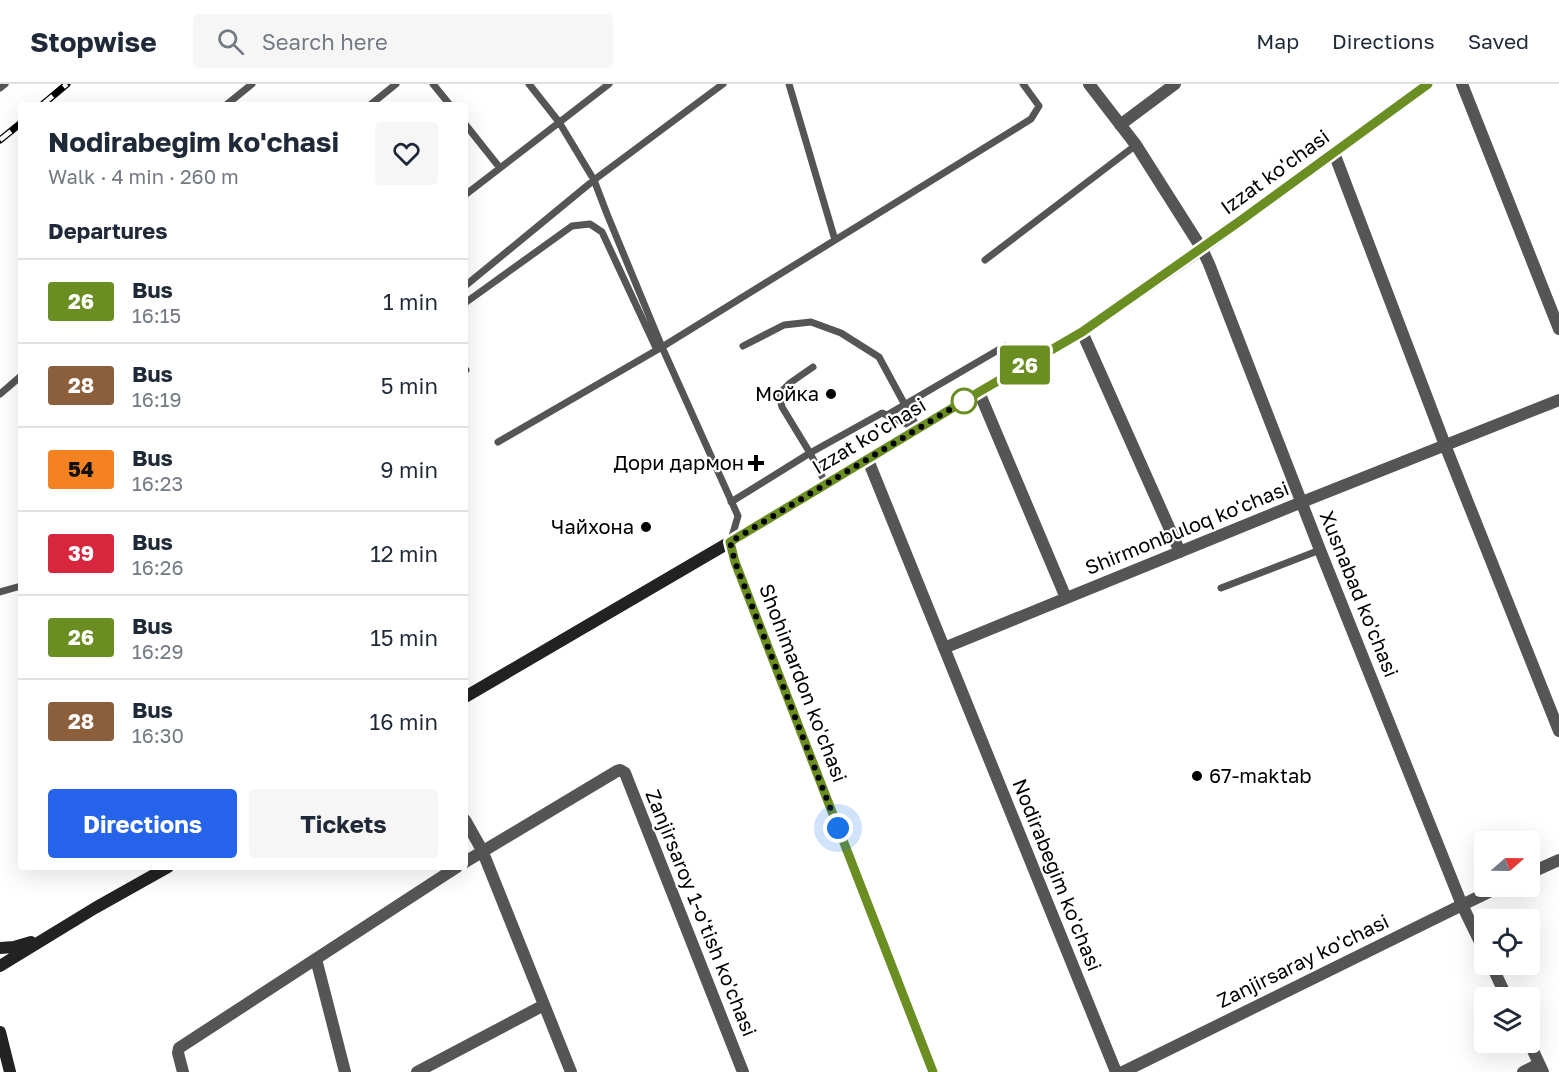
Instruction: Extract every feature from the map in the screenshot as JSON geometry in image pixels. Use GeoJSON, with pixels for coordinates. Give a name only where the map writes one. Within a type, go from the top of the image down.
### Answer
{"type":"FeatureCollection","features":[{"type":"Feature","properties":{"kind":"main road","name":"Izzat ko'chasi"},"geometry":{"type":"LineString","coordinates":[[468,695],[1082,332],[1202,249],[1428,84]]}},
{"type":"Feature","properties":{"kind":"main road","name":"Shohimardon ko'chasi"},"geometry":{"type":"LineString","coordinates":[[730,542],[735,562],[933,1072]]}},
{"type":"Feature","properties":{"kind":"main road"},"geometry":{"type":"LineString","coordinates":[[0,966],[163,870]]}},
{"type":"Feature","properties":{"kind":"main road"},"geometry":{"type":"LineString","coordinates":[[0,948],[25,944],[48,936]]}},
{"type":"Feature","properties":{"kind":"main road"},"geometry":{"type":"LineString","coordinates":[[0,1032],[10,1072]]}},
{"type":"Feature","properties":{"kind":"street","name":"Xusnabad ko'chasi"},"geometry":{"type":"LineString","coordinates":[[1089,84],[1136,145],[1202,249],[1209,264],[1320,550],[1462,905],[1474,930]]}},
{"type":"Feature","properties":{"kind":"street"},"geometry":{"type":"LineString","coordinates":[[1120,125],[1175,84]]}},
{"type":"Feature","properties":{"kind":"street"},"geometry":{"type":"LineString","coordinates":[[1462,84],[1559,329]]}},
{"type":"Feature","properties":{"kind":"street"},"geometry":{"type":"LineString","coordinates":[[1334,153],[1445,445],[1559,731]]}},
{"type":"Feature","properties":{"kind":"street"},"geometry":{"type":"LineString","coordinates":[[1082,332],[1180,552]]}},
{"type":"Feature","properties":{"kind":"street"},"geometry":{"type":"LineString","coordinates":[[979,392],[1066,598]]}},
{"type":"Feature","properties":{"kind":"street","name":"Shirmonbuloq ko'chasi"},"geometry":{"type":"LineString","coordinates":[[944,648],[1559,400]]}},
{"type":"Feature","properties":{"kind":"street","name":"Nodirabegim ko'chasi"},"geometry":{"type":"LineString","coordinates":[[868,460],[1116,1072]]}},
{"type":"Feature","properties":{"kind":"street","name":"Zanjirsaroy 1-o'tish ko'chasi"},"geometry":{"type":"LineString","coordinates":[[482,850],[617,771],[625,773],[744,1072]]}},
{"type":"Feature","properties":{"kind":"street"},"geometry":{"type":"LineString","coordinates":[[468,825],[482,850],[571,1072]]}},
{"type":"Feature","properties":{"kind":"street"},"geometry":{"type":"LineString","coordinates":[[468,860],[482,850]]}},
{"type":"Feature","properties":{"kind":"street"},"geometry":{"type":"LineString","coordinates":[[1540,869],[1559,860]]}},
{"type":"Feature","properties":{"kind":"street"},"geometry":{"type":"LineString","coordinates":[[183,1072],[178,1053],[179,1048],[452,870]]}},
{"type":"Feature","properties":{"kind":"street","name":"Zanjirsaray ko'chasi"},"geometry":{"type":"LineString","coordinates":[[1123,1072],[1478,897]]}},
{"type":"Feature","properties":{"kind":"street"},"geometry":{"type":"LineString","coordinates":[[316,959],[345,1072]]}},
{"type":"Feature","properties":{"kind":"street"},"geometry":{"type":"LineString","coordinates":[[417,1072],[544,1005]]}},
{"type":"Feature","properties":{"kind":"street"},"geometry":{"type":"LineString","coordinates":[[1523,1072],[1541,1068],[1534,1053]]}},
{"type":"Feature","properties":{"kind":"lane"},"geometry":{"type":"LineString","coordinates":[[0,88],[5,84]]}},
{"type":"Feature","properties":{"kind":"lane"},"geometry":{"type":"LineString","coordinates":[[230,102],[252,84]]}},
{"type":"Feature","properties":{"kind":"lane"},"geometry":{"type":"LineString","coordinates":[[374,102],[396,84]]}},
{"type":"Feature","properties":{"kind":"lane"},"geometry":{"type":"LineString","coordinates":[[433,84],[448,102]]}},
{"type":"Feature","properties":{"kind":"lane"},"geometry":{"type":"LineString","coordinates":[[529,84],[559,122],[594,180],[660,348]]}},
{"type":"Feature","properties":{"kind":"lane"},"geometry":{"type":"LineString","coordinates":[[468,193],[609,84]]}},
{"type":"Feature","properties":{"kind":"lane"},"geometry":{"type":"LineString","coordinates":[[468,284],[594,180],[723,84]]}},
{"type":"Feature","properties":{"kind":"lane"},"geometry":{"type":"LineString","coordinates":[[789,84],[835,240]]}},
{"type":"Feature","properties":{"kind":"lane"},"geometry":{"type":"LineString","coordinates":[[498,442],[660,348],[1031,119],[1039,106],[1023,84]]}},
{"type":"Feature","properties":{"kind":"lane"},"geometry":{"type":"LineString","coordinates":[[468,128],[500,168]]}},
{"type":"Feature","properties":{"kind":"lane"},"geometry":{"type":"LineString","coordinates":[[985,260],[1136,145]]}},
{"type":"Feature","properties":{"kind":"lane"},"geometry":{"type":"LineString","coordinates":[[468,301],[572,226],[590,224],[602,232],[660,348],[738,516],[730,542]]}},
{"type":"Feature","properties":{"kind":"lane"},"geometry":{"type":"LineString","coordinates":[[743,346],[784,325],[811,322],[841,333],[879,357],[918,429]]}},
{"type":"Feature","properties":{"kind":"lane"},"geometry":{"type":"LineString","coordinates":[[887,415],[1005,346],[1035,359]]}},
{"type":"Feature","properties":{"kind":"lane"},"geometry":{"type":"LineString","coordinates":[[813,367],[779,394],[782,407],[826,484]]}},
{"type":"Feature","properties":{"kind":"lane"},"geometry":{"type":"LineString","coordinates":[[0,394],[18,379]]}},
{"type":"Feature","properties":{"kind":"lane"},"geometry":{"type":"LineString","coordinates":[[731,502],[810,453],[882,413],[918,429]]}},
{"type":"Feature","properties":{"kind":"lane"},"geometry":{"type":"LineString","coordinates":[[1221,588],[1320,550]]}},
{"type":"Feature","properties":{"kind":"lane"},"geometry":{"type":"LineString","coordinates":[[0,592],[18,587]]}},
{"type":"Feature","properties":{"kind":"railway"},"geometry":{"type":"LineString","coordinates":[[46,102],[67,84]]}},
{"type":"Feature","properties":{"kind":"railway"},"geometry":{"type":"LineString","coordinates":[[0,140],[18,125]]}},
{"type":"Feature","properties":{"kind":"bus line","name":"26"},"geometry":{"type":"LineString","coordinates":[[933,1072],[735,562],[730,542],[1082,332],[1240,221],[1428,84]]}},
{"type":"Feature","properties":{"kind":"place","name":"Мойка"},"geometry":{"type":"Point","coordinates":[831,394]}},
{"type":"Feature","properties":{"kind":"place","name":"Дори дармон"},"geometry":{"type":"Point","coordinates":[756,463]}},
{"type":"Feature","properties":{"kind":"place","name":"Чайхона"},"geometry":{"type":"Point","coordinates":[646,527]}},
{"type":"Feature","properties":{"kind":"place","name":"67-maktab"},"geometry":{"type":"Point","coordinates":[1197,776]}},
{"type":"Feature","properties":{"kind":"route"},"geometry":{"type":"LineString","coordinates":[[838,828],[735,562],[730,542],[964,401]]}}]}
